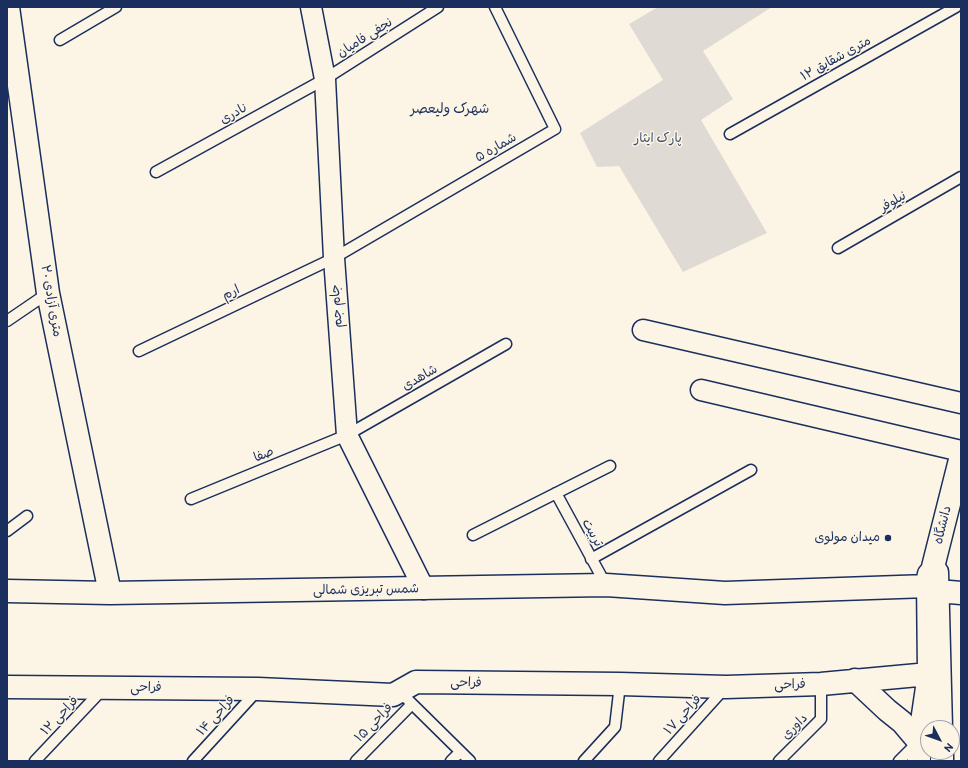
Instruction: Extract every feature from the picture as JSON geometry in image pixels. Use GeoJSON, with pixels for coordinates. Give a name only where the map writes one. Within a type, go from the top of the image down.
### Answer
{"type":"FeatureCollection","features":[{"type":"Feature","properties":{"kind":"street","name":"۲۰ متری آزادی"},"geometry":{"type":"LineString","coordinates":[[8,7],[48,293],[110,593]]}},
{"type":"Feature","properties":{"kind":"street","name":"جام جم"},"geometry":{"type":"LineString","coordinates":[[311,7],[325,79],[334,258],[347,435],[424,589]]}},
{"type":"Feature","properties":{"kind":"street"},"geometry":{"type":"LineString","coordinates":[[643,330],[961,402]]}},
{"type":"Feature","properties":{"kind":"street"},"geometry":{"type":"LineString","coordinates":[[701,390],[961,451]]}},
{"type":"Feature","properties":{"kind":"street","name":"دانشگاه"},"geometry":{"type":"LineString","coordinates":[[935,677],[933,582],[961,456]]}},
{"type":"Feature","properties":{"kind":"street","name":"شمس تبریزی شمالی"},"geometry":{"type":"LineString","coordinates":[[7,591],[110,593],[606,585],[725,593],[933,582],[961,593]]}},
{"type":"Feature","properties":{"kind":"street"},"geometry":{"type":"LineString","coordinates":[[935,677],[940,720]]}},
{"type":"Feature","properties":{"kind":"street"},"geometry":{"type":"LineString","coordinates":[[919,751],[935,677]]}},
{"type":"Feature","properties":{"kind":"street","name":"فراحی"},"geometry":{"type":"LineString","coordinates":[[7,687],[258,689],[393,695],[405,698],[416,682],[620,684],[726,687],[821,684],[855,680],[935,677]]}},
{"type":"Feature","properties":{"kind":"street"},"geometry":{"type":"LineString","coordinates":[[855,680],[902,722],[919,751]]}},
{"type":"Feature","properties":{"kind":"lane"},"geometry":{"type":"LineString","coordinates":[[60,40],[116,7]]}},
{"type":"Feature","properties":{"kind":"lane","name":"نجفی فامیان"},"geometry":{"type":"LineString","coordinates":[[325,79],[438,7]]}},
{"type":"Feature","properties":{"kind":"lane","name":"شماره ۵"},"geometry":{"type":"LineString","coordinates":[[334,258],[555,129],[495,7]]}},
{"type":"Feature","properties":{"kind":"lane","name":"۱۲ متری شقایق"},"geometry":{"type":"LineString","coordinates":[[730,134],[956,7]]}},
{"type":"Feature","properties":{"kind":"lane","name":"نادری"},"geometry":{"type":"LineString","coordinates":[[156,172],[325,79]]}},
{"type":"Feature","properties":{"kind":"lane","name":"نیلوفر"},"geometry":{"type":"LineString","coordinates":[[838,248],[961,177]]}},
{"type":"Feature","properties":{"kind":"lane","name":"ارم"},"geometry":{"type":"LineString","coordinates":[[139,351],[334,258]]}},
{"type":"Feature","properties":{"kind":"lane"},"geometry":{"type":"LineString","coordinates":[[7,321],[48,293]]}},
{"type":"Feature","properties":{"kind":"lane","name":"شاهدی"},"geometry":{"type":"LineString","coordinates":[[347,435],[506,344]]}},
{"type":"Feature","properties":{"kind":"lane","name":"صفا"},"geometry":{"type":"LineString","coordinates":[[191,499],[347,435]]}},
{"type":"Feature","properties":{"kind":"lane"},"geometry":{"type":"LineString","coordinates":[[473,535],[610,466]]}},
{"type":"Feature","properties":{"kind":"lane"},"geometry":{"type":"LineString","coordinates":[[592,558],[751,470]]}},
{"type":"Feature","properties":{"kind":"lane","name":"تربیت"},"geometry":{"type":"LineString","coordinates":[[556,493],[606,585]]}},
{"type":"Feature","properties":{"kind":"lane"},"geometry":{"type":"LineString","coordinates":[[7,531],[27,516]]}},
{"type":"Feature","properties":{"kind":"lane"},"geometry":{"type":"LineString","coordinates":[[584,761],[615,727],[620,684]]}},
{"type":"Feature","properties":{"kind":"lane","name":"داوری"},"geometry":{"type":"LineString","coordinates":[[779,761],[821,719],[821,684]]}},
{"type":"Feature","properties":{"kind":"lane","name":"فراحی ۱۷"},"geometry":{"type":"LineString","coordinates":[[659,761],[726,687]]}},
{"type":"Feature","properties":{"kind":"lane","name":"فراحی ۱۲"},"geometry":{"type":"LineString","coordinates":[[35,761],[104,688]]}},
{"type":"Feature","properties":{"kind":"lane","name":"فراحی ۱۴"},"geometry":{"type":"LineString","coordinates":[[193,761],[258,689]]}},
{"type":"Feature","properties":{"kind":"lane"},"geometry":{"type":"LineString","coordinates":[[405,698],[470,761]]}},
{"type":"Feature","properties":{"kind":"lane","name":"فراحی ۱۵"},"geometry":{"type":"LineString","coordinates":[[356,761],[405,698]]}},
{"type":"Feature","properties":{"kind":"lane"},"geometry":{"type":"LineString","coordinates":[[898,761],[919,751]]}},
{"type":"Feature","properties":{"kind":"lane"},"geometry":{"type":"LineString","coordinates":[[450,761],[460,752]]}},
{"type":"Feature","properties":{"kind":"green space","name":"پارک ایثار"},"geometry":{"type":"Polygon","coordinates":[[[658,7],[772,7],[703,51],[733,99],[701,120],[767,233],[683,272],[619,166],[597,167],[580,133],[663,80],[629,24],[658,7]]]}},
{"type":"Feature","properties":{"kind":"place","name":"میدان مولوی"},"geometry":{"type":"Point","coordinates":[888,538]}},
{"type":"Feature","properties":{"kind":"district","name":"شهرک ولیعصر"},"geometry":{"type":"Point","coordinates":[450,109]}}]}
